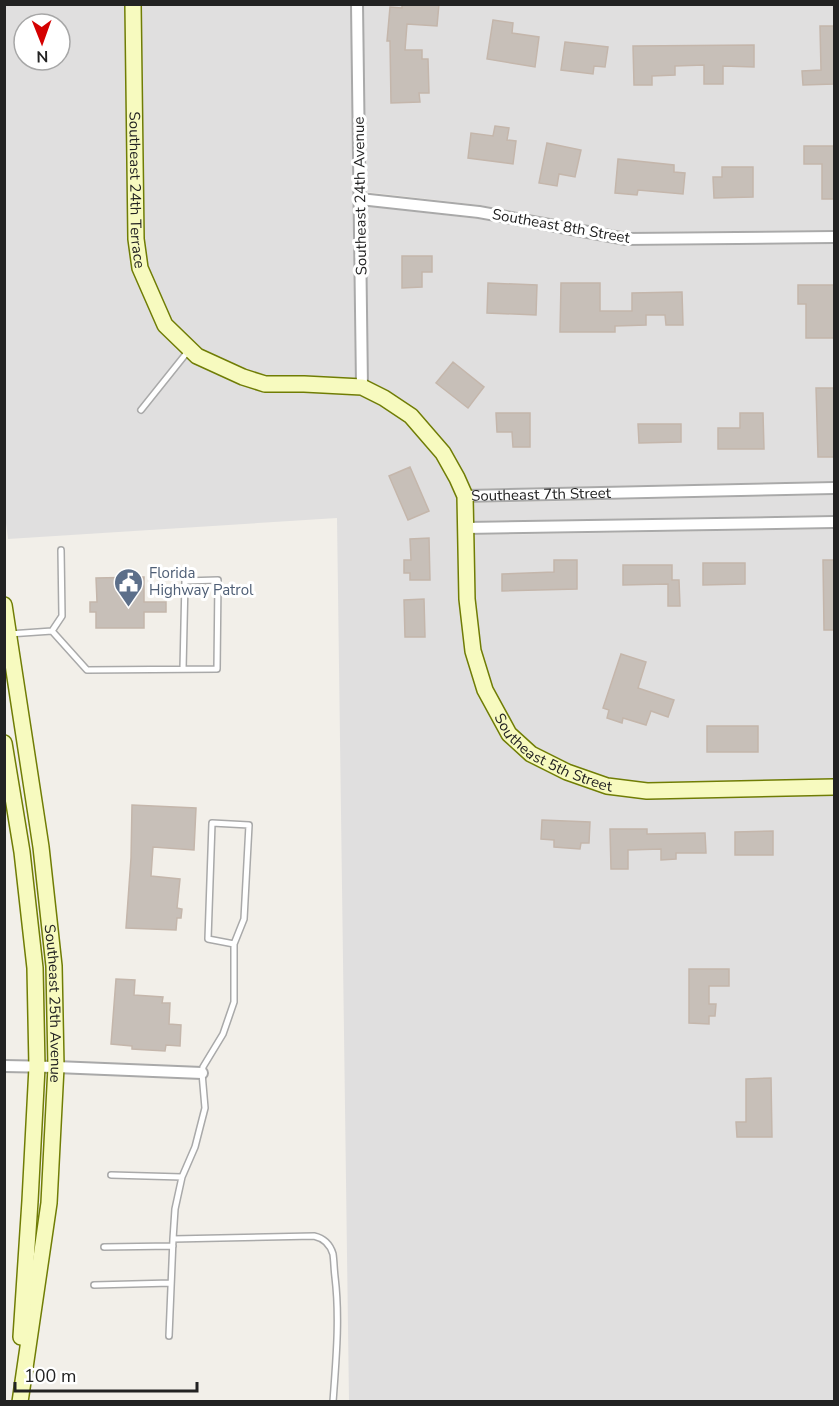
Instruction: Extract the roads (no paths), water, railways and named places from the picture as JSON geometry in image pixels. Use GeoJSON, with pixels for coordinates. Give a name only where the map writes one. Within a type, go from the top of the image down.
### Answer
{"type":"FeatureCollection","features":[{"type":"Feature","properties":{"kind":"main road","name":"Southeast 24th Terrace"},"geometry":{"type":"LineString","coordinates":[[133,4],[136,239],[140,268],[165,325],[194,352]]}},
{"type":"Feature","properties":{"kind":"main road","name":"Southeast 7th Street"},"geometry":{"type":"LineString","coordinates":[[194,352],[243,377],[266,384],[362,387],[384,398],[411,416],[442,453],[465,496]]}},
{"type":"Feature","properties":{"kind":"main road","name":"Southeast 5th Street"},"geometry":{"type":"LineString","coordinates":[[465,496],[467,599],[473,651],[485,690],[509,734],[531,754],[567,772],[607,786],[647,791],[834,787]]}},
{"type":"Feature","properties":{"kind":"main road","name":"Southeast 25th Avenue"},"geometry":{"type":"LineString","coordinates":[[4,605],[6,634],[41,847],[54,966],[56,1067],[49,1203],[18,1401]]}},
{"type":"Feature","properties":{"kind":"main road","name":"Southeast 25th Avenue"},"geometry":{"type":"LineString","coordinates":[[4,743],[22,852],[35,968],[37,1066],[18,1401]]}},
{"type":"Feature","properties":{"kind":"street","name":"Southeast 24th Avenue"},"geometry":{"type":"LineString","coordinates":[[357,4],[362,387]]}},
{"type":"Feature","properties":{"kind":"street","name":"Southeast 8th Street"},"geometry":{"type":"LineString","coordinates":[[360,199],[479,212],[626,239],[834,237]]}},
{"type":"Feature","properties":{"kind":"street","name":"Southeast 7th Street"},"geometry":{"type":"LineString","coordinates":[[465,496],[834,488]]}},
{"type":"Feature","properties":{"kind":"street"},"geometry":{"type":"LineString","coordinates":[[466,528],[834,522]]}},
{"type":"Feature","properties":{"kind":"street"},"geometry":{"type":"LineString","coordinates":[[4,1066],[202,1073]]}},
{"type":"Feature","properties":{"kind":"lane"},"geometry":{"type":"LineString","coordinates":[[141,410],[194,352]]}},
{"type":"Feature","properties":{"kind":"lane"},"geometry":{"type":"LineString","coordinates":[[52,631],[62,616],[61,550]]}},
{"type":"Feature","properties":{"kind":"lane"},"geometry":{"type":"LineString","coordinates":[[52,631],[87,670],[218,669],[218,580],[185,581],[183,669]]}},
{"type":"Feature","properties":{"kind":"lane"},"geometry":{"type":"LineString","coordinates":[[6,634],[52,631]]}},
{"type":"Feature","properties":{"kind":"lane"},"geometry":{"type":"LineString","coordinates":[[169,1336],[175,1209],[182,1177],[195,1147],[205,1108],[203,1067],[223,1034],[234,1002],[234,944],[244,919],[249,825],[212,823],[207,939],[234,944]]}},
{"type":"Feature","properties":{"kind":"lane"},"geometry":{"type":"LineString","coordinates":[[111,1175],[182,1177]]}},
{"type":"Feature","properties":{"kind":"lane"},"geometry":{"type":"LineString","coordinates":[[173,1239],[314,1236],[322,1238],[327,1243],[332,1252],[337,1292],[337,1351],[333,1401]]}},
{"type":"Feature","properties":{"kind":"lane"},"geometry":{"type":"LineString","coordinates":[[104,1247],[173,1246]]}},
{"type":"Feature","properties":{"kind":"lane"},"geometry":{"type":"LineString","coordinates":[[94,1285],[171,1283]]}},
{"type":"Feature","properties":{"kind":"place","name":"Florida Highway Patrol"},"geometry":{"type":"Point","coordinates":[128,608]}}]}
